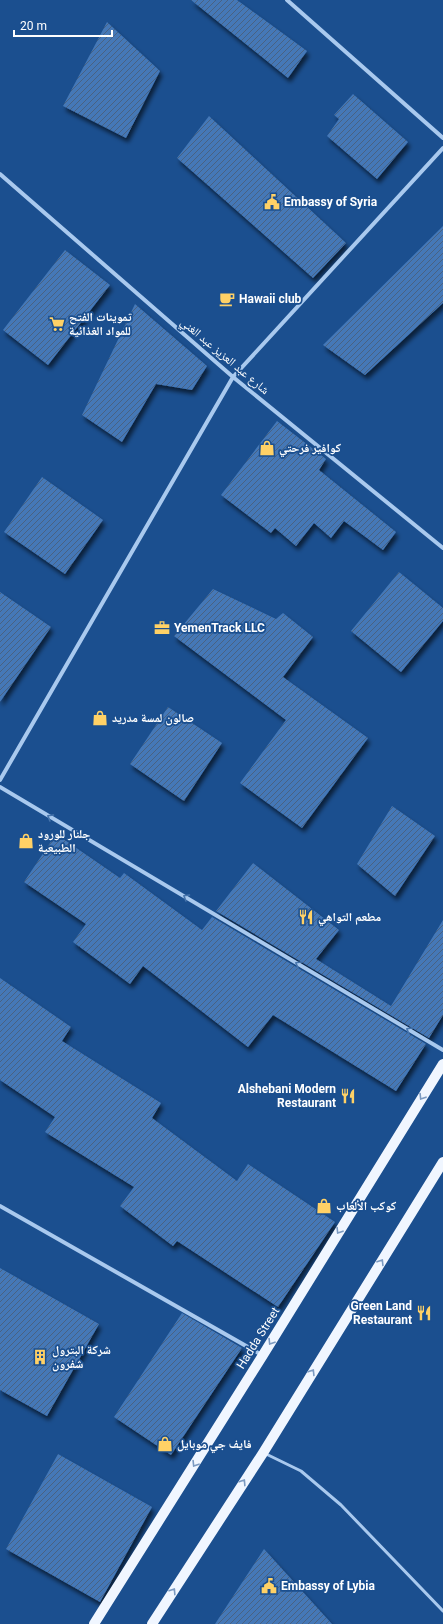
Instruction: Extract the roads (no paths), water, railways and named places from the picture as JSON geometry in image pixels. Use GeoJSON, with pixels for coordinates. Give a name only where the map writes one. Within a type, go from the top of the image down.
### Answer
{"type":"FeatureCollection","features":[{"type":"Feature","properties":{"kind":"main road","name":"Hadda Street"},"geometry":{"type":"LineString","coordinates":[[94,1624],[443,1064]]}},
{"type":"Feature","properties":{"kind":"main road"},"geometry":{"type":"LineString","coordinates":[[152,1624],[262,1452],[443,1162]]}},
{"type":"Feature","properties":{"kind":"street"},"geometry":{"type":"LineString","coordinates":[[287,0],[443,138]]}},
{"type":"Feature","properties":{"kind":"street"},"geometry":{"type":"LineString","coordinates":[[0,780],[233,377],[443,148]]}},
{"type":"Feature","properties":{"kind":"street","name":"شارع عبد العزيز عبد الغني"},"geometry":{"type":"LineString","coordinates":[[0,174],[233,377],[443,548]]}},
{"type":"Feature","properties":{"kind":"street"},"geometry":{"type":"LineString","coordinates":[[0,787],[443,1050]]}},
{"type":"Feature","properties":{"kind":"street"},"geometry":{"type":"LineString","coordinates":[[0,1206],[263,1355]]}},
{"type":"Feature","properties":{"kind":"lane"},"geometry":{"type":"LineString","coordinates":[[262,1452],[301,1471],[341,1505],[443,1611]]}},
{"type":"Feature","properties":{"kind":"place","name":"Embassy of Syria"},"geometry":{"type":"Point","coordinates":[272,202]}},
{"type":"Feature","properties":{"kind":"place","name":"Hawaii club"},"geometry":{"type":"Point","coordinates":[227,299]}},
{"type":"Feature","properties":{"kind":"place","name":"تموينات الفتح للمواد الغذائية"},"geometry":{"type":"Point","coordinates":[57,324]}},
{"type":"Feature","properties":{"kind":"place","name":"كوافير فرحتي"},"geometry":{"type":"Point","coordinates":[267,448]}},
{"type":"Feature","properties":{"kind":"place","name":"YemenTrack LLC"},"geometry":{"type":"Point","coordinates":[162,628]}},
{"type":"Feature","properties":{"kind":"place","name":"صالون لمسة مدريد"},"geometry":{"type":"Point","coordinates":[100,718]}},
{"type":"Feature","properties":{"kind":"place","name":"جلنار للورود الطبيعية"},"geometry":{"type":"Point","coordinates":[26,841]}},
{"type":"Feature","properties":{"kind":"place","name":"مطعم التواهي"},"geometry":{"type":"Point","coordinates":[306,917]}},
{"type":"Feature","properties":{"kind":"place","name":"Alshebani Modern Restaurant"},"geometry":{"type":"Point","coordinates":[348,1096]}},
{"type":"Feature","properties":{"kind":"place","name":"كوكب الألعاب"},"geometry":{"type":"Point","coordinates":[324,1206]}},
{"type":"Feature","properties":{"kind":"place","name":"Green Land Restaurant"},"geometry":{"type":"Point","coordinates":[424,1313]}},
{"type":"Feature","properties":{"kind":"place","name":"شركة البترول شفرون"},"geometry":{"type":"Point","coordinates":[40,1357]}},
{"type":"Feature","properties":{"kind":"place","name":"فايف جي موبايل"},"geometry":{"type":"Point","coordinates":[165,1444]}},
{"type":"Feature","properties":{"kind":"place","name":"Embassy of Lybia"},"geometry":{"type":"Point","coordinates":[269,1586]}}]}
